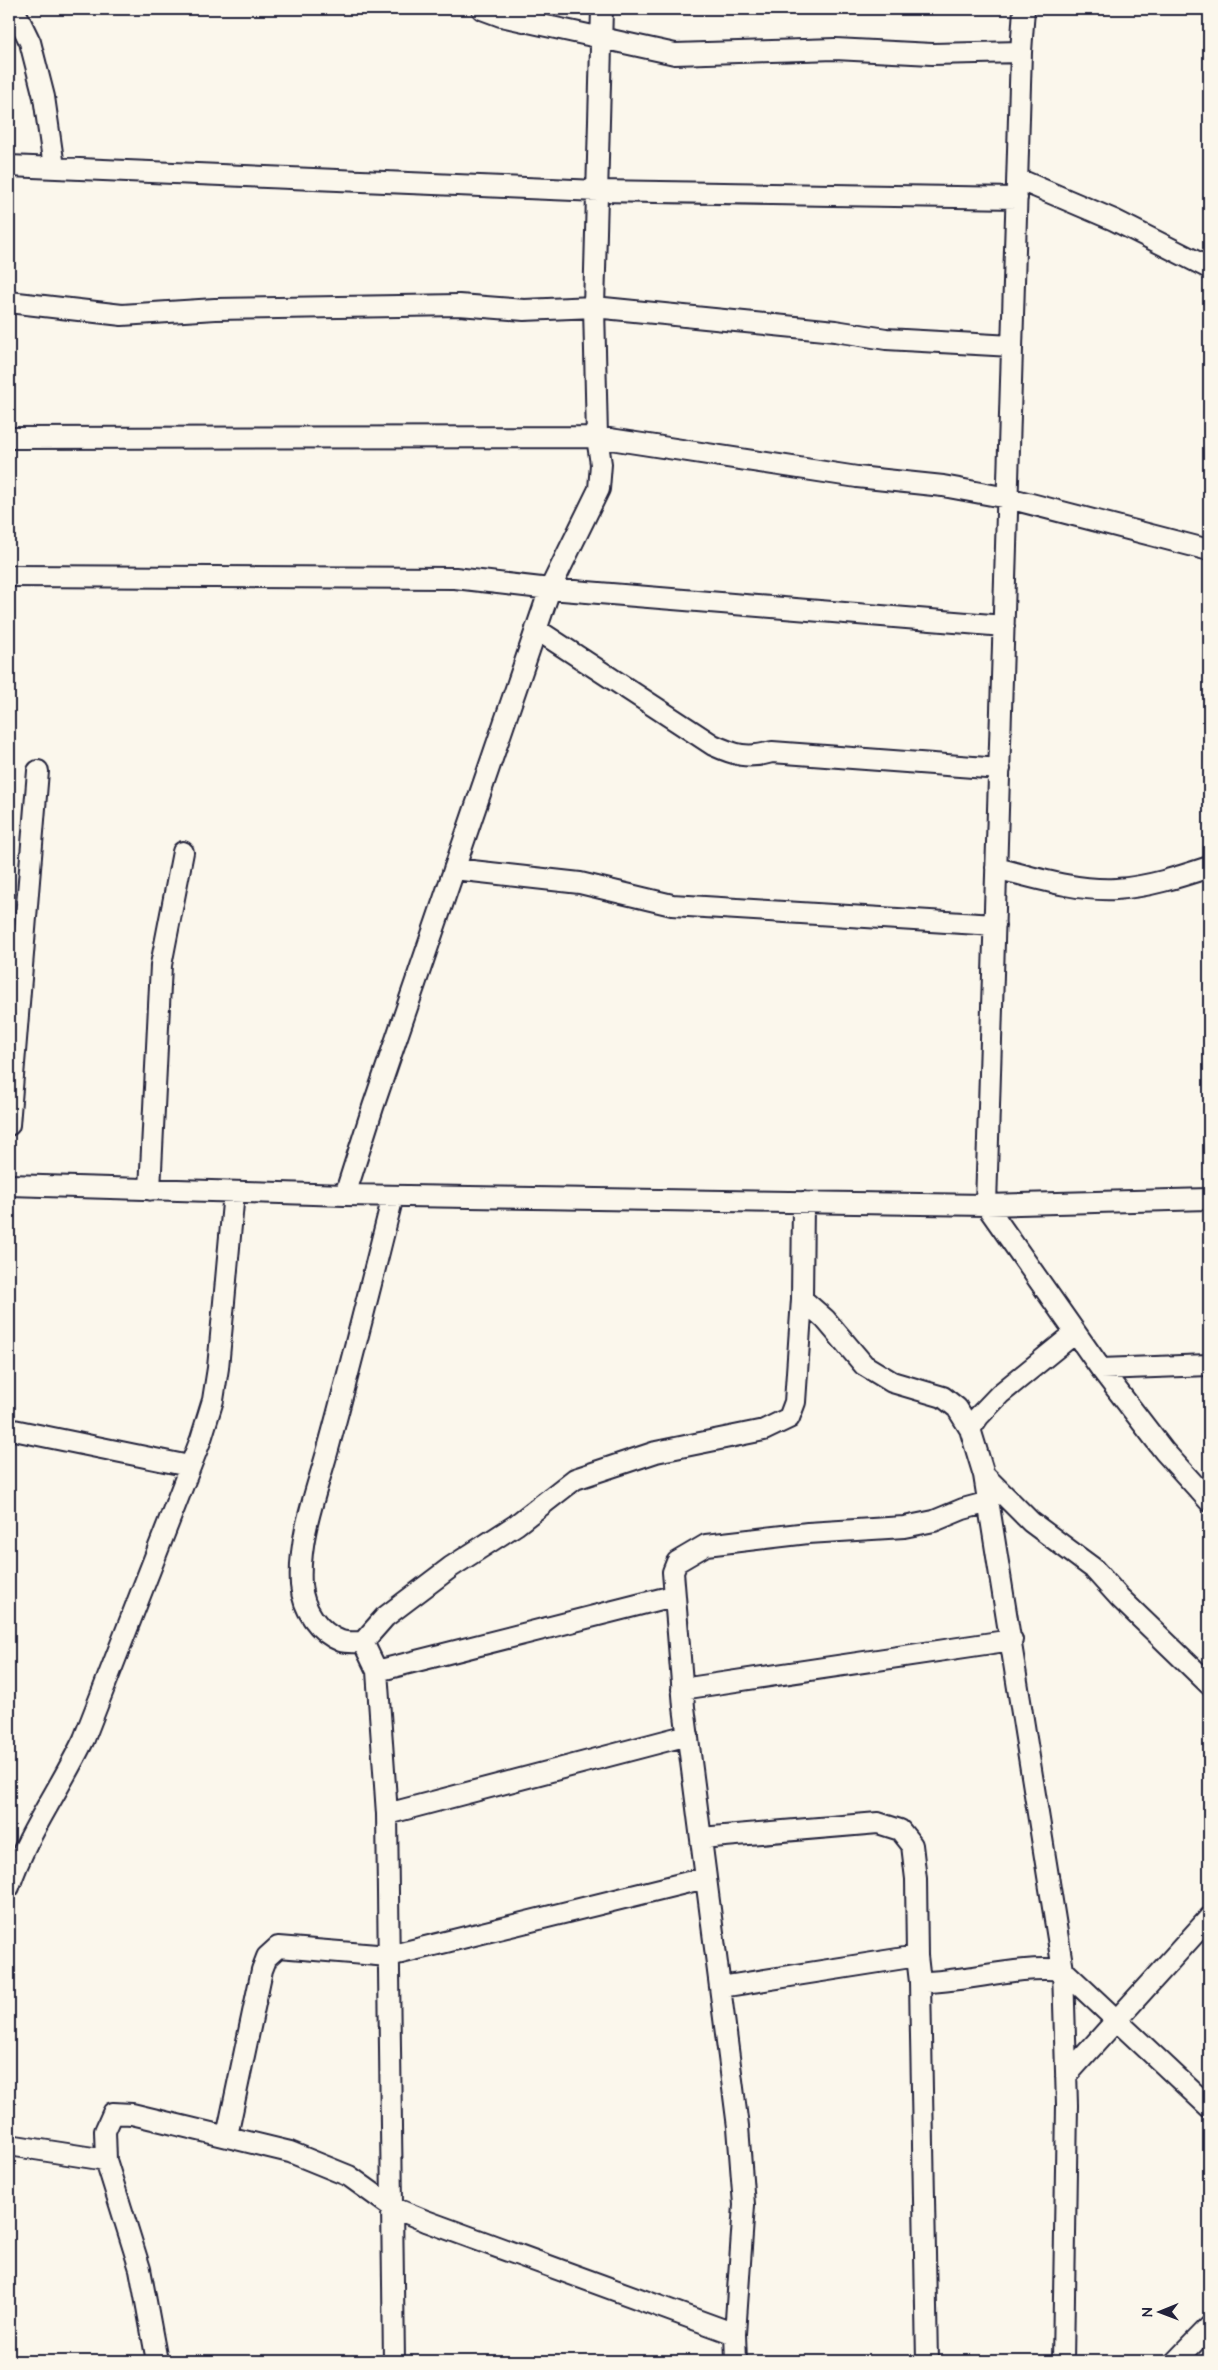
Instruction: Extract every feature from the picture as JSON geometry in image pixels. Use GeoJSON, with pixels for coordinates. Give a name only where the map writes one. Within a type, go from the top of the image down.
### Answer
{"type":"FeatureCollection","features":[{"type":"Feature","properties":{"kind":"street"},"geometry":{"type":"LineString","coordinates":[[14,9],[19,24],[30,42],[44,96],[54,167]]}},
{"type":"Feature","properties":{"kind":"street"},"geometry":{"type":"LineString","coordinates":[[482,9],[502,16],[675,54],[835,48],[932,54],[1021,52]]}},
{"type":"Feature","properties":{"kind":"street"},"geometry":{"type":"LineString","coordinates":[[345,1195],[550,589],[599,489],[601,464],[597,437],[594,307],[602,9]]}},
{"type":"Feature","properties":{"kind":"street"},"geometry":{"type":"LineString","coordinates":[[1024,9],[1021,52],[986,1205],[1101,1369],[1164,1451],[1209,1501]]}},
{"type":"Feature","properties":{"kind":"street"},"geometry":{"type":"LineString","coordinates":[[9,166],[598,191],[1017,188],[1114,220],[1209,268]]}},
{"type":"Feature","properties":{"kind":"street"},"geometry":{"type":"LineString","coordinates":[[9,302],[122,314],[215,309],[450,305],[524,310],[594,307],[886,339],[1012,346]]}},
{"type":"Feature","properties":{"kind":"street"},"geometry":{"type":"LineString","coordinates":[[9,438],[597,437],[857,477],[892,479],[943,486],[1008,498],[1209,550]]}},
{"type":"Feature","properties":{"kind":"street"},"geometry":{"type":"LineString","coordinates":[[9,576],[455,578],[550,589],[1004,626]]}},
{"type":"Feature","properties":{"kind":"street"},"geometry":{"type":"LineString","coordinates":[[536,629],[713,744],[734,754],[754,757],[772,752],[1000,769]]}},
{"type":"Feature","properties":{"kind":"street"},"geometry":{"type":"LineString","coordinates":[[9,1125],[38,771]]}},
{"type":"Feature","properties":{"kind":"street"},"geometry":{"type":"LineString","coordinates":[[150,1190],[160,965],[183,852]]}},
{"type":"Feature","properties":{"kind":"street"},"geometry":{"type":"LineString","coordinates":[[996,868],[1068,886],[1117,889],[1168,880],[1209,867]]}},
{"type":"Feature","properties":{"kind":"street"},"geometry":{"type":"LineString","coordinates":[[454,869],[580,883],[672,905],[995,925]]}},
{"type":"Feature","properties":{"kind":"street"},"geometry":{"type":"LineString","coordinates":[[9,1185],[393,1196],[986,1205],[1209,1199]]}},
{"type":"Feature","properties":{"kind":"street"},"geometry":{"type":"LineString","coordinates":[[9,1887],[43,1813],[66,1776],[84,1739],[213,1400],[234,1192]]}},
{"type":"Feature","properties":{"kind":"street"},"geometry":{"type":"LineString","coordinates":[[363,1642],[342,1641],[322,1629],[308,1613],[301,1586],[302,1559],[309,1511],[328,1450],[393,1196]]}},
{"type":"Feature","properties":{"kind":"street"},"geometry":{"type":"LineString","coordinates":[[363,1642],[385,1617],[451,1568],[516,1525],[575,1479],[656,1452],[764,1430],[789,1418],[795,1402],[802,1299],[803,1202]]}},
{"type":"Feature","properties":{"kind":"street"},"geometry":{"type":"LineString","coordinates":[[802,1299],[825,1319],[864,1365],[892,1382],[943,1397],[957,1408],[970,1429],[984,1475],[1012,1640],[1063,1970],[1066,2076],[1066,2224],[1063,2361]]}},
{"type":"Feature","properties":{"kind":"street"},"geometry":{"type":"LineString","coordinates":[[970,1429],[979,1416],[1000,1394],[1075,1333]]}},
{"type":"Feature","properties":{"kind":"street"},"geometry":{"type":"LineString","coordinates":[[1101,1369],[1209,1365]]}},
{"type":"Feature","properties":{"kind":"street"},"geometry":{"type":"LineString","coordinates":[[9,1429],[189,1466]]}},
{"type":"Feature","properties":{"kind":"street"},"geometry":{"type":"LineString","coordinates":[[984,1475],[1031,1522],[1093,1568],[1120,1598],[1209,1684]]}},
{"type":"Feature","properties":{"kind":"street"},"geometry":{"type":"LineString","coordinates":[[736,2361],[735,2334],[744,2205],[738,2127],[682,1689],[682,1664],[673,1596],[673,1572],[677,1562],[706,1545],[781,1535],[904,1527],[934,1521],[963,1509],[989,1502]]}},
{"type":"Feature","properties":{"kind":"street"},"geometry":{"type":"LineString","coordinates":[[377,1671],[673,1596]]}},
{"type":"Feature","properties":{"kind":"street"},"geometry":{"type":"LineString","coordinates":[[682,1689],[1012,1640]]}},
{"type":"Feature","properties":{"kind":"street"},"geometry":{"type":"LineString","coordinates":[[363,1642],[377,1671],[387,1814],[394,2361]]}},
{"type":"Feature","properties":{"kind":"street"},"geometry":{"type":"LineString","coordinates":[[387,1814],[688,1735]]}},
{"type":"Feature","properties":{"kind":"street"},"geometry":{"type":"LineString","coordinates":[[701,1838],[878,1823],[900,1830],[912,1845],[916,1879],[917,1956],[920,1982],[927,2361]]}},
{"type":"Feature","properties":{"kind":"street"},"geometry":{"type":"LineString","coordinates":[[227,2136],[267,1957],[278,1947],[389,1956],[705,1878]]}},
{"type":"Feature","properties":{"kind":"street"},"geometry":{"type":"LineString","coordinates":[[1066,2076],[1209,1918]]}},
{"type":"Feature","properties":{"kind":"street"},"geometry":{"type":"LineString","coordinates":[[721,1987],[917,1956]]}},
{"type":"Feature","properties":{"kind":"street"},"geometry":{"type":"LineString","coordinates":[[920,1982],[943,1982],[1046,1968],[1063,1970],[1209,2107]]}},
{"type":"Feature","properties":{"kind":"street"},"geometry":{"type":"LineString","coordinates":[[156,2361],[140,2269],[106,2160],[105,2131],[113,2113],[132,2114],[290,2152],[349,2176],[392,2207],[735,2334]]}},
{"type":"Feature","properties":{"kind":"street"},"geometry":{"type":"LineString","coordinates":[[9,2145],[106,2160]]}},
{"type":"Feature","properties":{"kind":"street"},"geometry":{"type":"LineString","coordinates":[[1176,2361],[1209,2327]]}}]}
